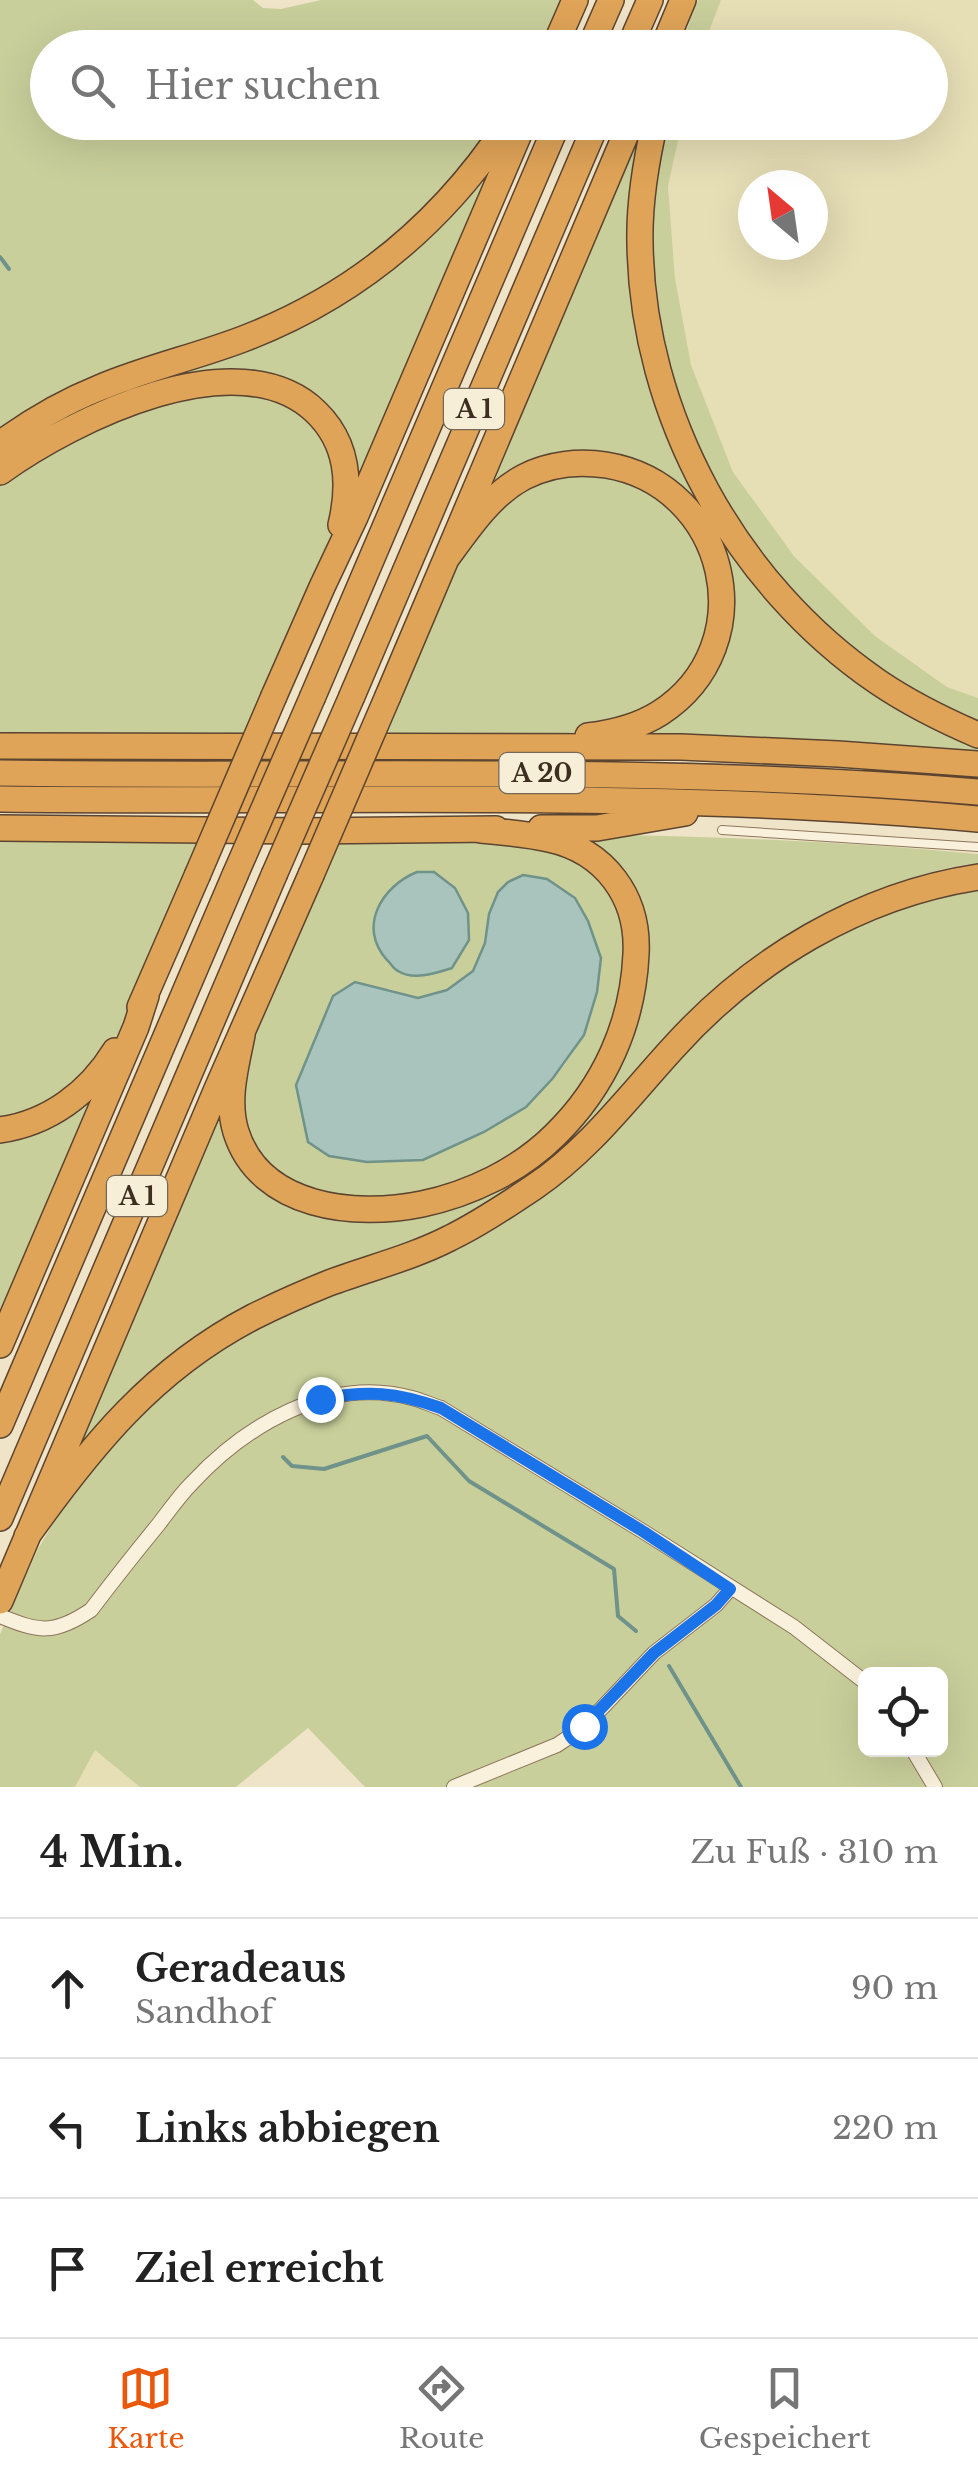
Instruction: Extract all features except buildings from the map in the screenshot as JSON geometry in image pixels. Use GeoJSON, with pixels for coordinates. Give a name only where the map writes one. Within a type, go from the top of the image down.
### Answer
{"type":"FeatureCollection","features":[{"type":"Feature","properties":{"kind":"highway"},"geometry":{"type":"LineString","coordinates":[[561,30],[574,0]]}},
{"type":"Feature","properties":{"kind":"highway"},"geometry":{"type":"LineString","coordinates":[[598,30],[611,0]]}},
{"type":"Feature","properties":{"kind":"highway"},"geometry":{"type":"LineString","coordinates":[[637,30],[650,0]]}},
{"type":"Feature","properties":{"kind":"highway"},"geometry":{"type":"LineString","coordinates":[[672,30],[686,0]]}},
{"type":"Feature","properties":{"kind":"highway"},"geometry":{"type":"LineString","coordinates":[[683,30],[689,13],[686,0]]}},
{"type":"Feature","properties":{"kind":"highway"},"geometry":{"type":"LineString","coordinates":[[0,444],[98,388],[241,340],[332,297],[420,231],[458,192],[496,140]]}},
{"type":"Feature","properties":{"kind":"highway"},"geometry":{"type":"LineString","coordinates":[[0,1345],[274,696],[516,140]]}},
{"type":"Feature","properties":{"kind":"highway","name":"A 1"},"geometry":{"type":"LineString","coordinates":[[0,1425],[550,140]]}},
{"type":"Feature","properties":{"kind":"highway","name":"A 1"},"geometry":{"type":"LineString","coordinates":[[0,1518],[589,140]]}},
{"type":"Feature","properties":{"kind":"highway"},"geometry":{"type":"LineString","coordinates":[[0,1601],[623,140]]}},
{"type":"Feature","properties":{"kind":"highway"},"geometry":{"type":"LineString","coordinates":[[651,140],[640,242],[644,290],[661,379],[705,490],[766,580],[814,630],[876,681],[978,736]]}},
{"type":"Feature","properties":{"kind":"highway"},"geometry":{"type":"LineString","coordinates":[[0,472],[30,450],[80,423],[136,400],[175,389],[242,382],[267,385],[292,394],[325,421],[346,466],[345,506],[322,587]]}},
{"type":"Feature","properties":{"kind":"highway"},"geometry":{"type":"LineString","coordinates":[[446,559],[482,511],[502,492],[524,477],[546,469],[580,464],[620,468],[656,482],[683,503],[711,546],[721,592],[718,633],[708,660],[678,698],[660,712],[623,729],[514,746]]}},
{"type":"Feature","properties":{"kind":"highway"},"geometry":{"type":"LineString","coordinates":[[7,745],[681,747],[978,764]]}},
{"type":"Feature","properties":{"kind":"highway","name":"A 20"},"geometry":{"type":"LineString","coordinates":[[0,773],[642,775],[978,792]]}},
{"type":"Feature","properties":{"kind":"highway","name":"A 20"},"geometry":{"type":"LineString","coordinates":[[0,800],[514,799],[749,803],[978,819]]}},
{"type":"Feature","properties":{"kind":"highway"},"geometry":{"type":"LineString","coordinates":[[0,831],[597,828],[749,803]]}},
{"type":"Feature","properties":{"kind":"highway"},"geometry":{"type":"LineString","coordinates":[[242,1035],[232,1091],[235,1130],[257,1169],[270,1182],[302,1199],[366,1209],[423,1204],[488,1181],[522,1162],[553,1137],[599,1081],[624,1028],[635,975],[634,920],[620,884],[608,868],[588,854],[550,839],[482,830]]}},
{"type":"Feature","properties":{"kind":"highway"},"geometry":{"type":"LineString","coordinates":[[27,1536],[106,1434],[140,1397],[190,1354],[253,1317],[451,1238],[538,1184],[579,1150],[702,1017],[734,988],[786,951],[884,902],[978,877]]}},
{"type":"Feature","properties":{"kind":"highway"},"geometry":{"type":"LineString","coordinates":[[0,1130],[35,1122],[86,1090],[109,1060],[146,996]]}},
{"type":"Feature","properties":{"kind":"street"},"geometry":{"type":"LineString","coordinates":[[0,1616],[42,1630],[70,1624],[90,1610],[189,1485],[217,1458],[250,1432],[288,1411],[353,1392],[410,1397],[441,1408],[794,1627],[858,1677]]}},
{"type":"Feature","properties":{"kind":"street"},"geometry":{"type":"LineString","coordinates":[[454,1787],[557,1745],[584,1726],[654,1653],[716,1605],[730,1589]]}},
{"type":"Feature","properties":{"kind":"street"},"geometry":{"type":"LineString","coordinates":[[918,1757],[935,1787]]}},
{"type":"Feature","properties":{"kind":"lane"},"geometry":{"type":"LineString","coordinates":[[722,830],[978,847]]}},
{"type":"Feature","properties":{"kind":"shaded area"},"geometry":{"type":"Polygon","coordinates":[[[721,0],[978,0],[978,698],[947,687],[875,636],[794,556],[733,472],[691,365],[675,278],[668,186],[678,140],[948,140],[948,30],[710,30],[721,0]]]}},
{"type":"Feature","properties":{"kind":"shaded area"},"geometry":{"type":"Polygon","coordinates":[[[95,1749],[140,1787],[75,1787],[95,1749]]]}},
{"type":"Feature","properties":{"kind":"green space"},"geometry":{"type":"Polygon","coordinates":[[[0,0],[253,0],[263,8],[281,9],[321,0],[561,0],[548,30],[30,30],[30,140],[485,140],[424,214],[318,295],[0,433],[0,0]]]}},
{"type":"Feature","properties":{"kind":"green space"},"geometry":{"type":"Polygon","coordinates":[[[698,0],[721,0],[710,30],[687,30],[698,0]]]}},
{"type":"Feature","properties":{"kind":"green space"},"geometry":{"type":"Polygon","coordinates":[[[635,140],[642,140],[639,318],[746,566],[978,744],[978,756],[621,738],[717,654],[710,530],[590,458],[474,508],[635,140]]]}},
{"type":"Feature","properties":{"kind":"green space"},"geometry":{"type":"Polygon","coordinates":[[[657,140],[678,140],[668,186],[675,278],[691,365],[733,472],[794,556],[875,636],[947,687],[978,698],[978,725],[901,686],[850,649],[778,579],[716,489],[676,396],[654,306],[648,221],[657,140]]]}},
{"type":"Feature","properties":{"kind":"green space"},"geometry":{"type":"Polygon","coordinates":[[[498,155],[353,504],[345,441],[240,375],[0,462],[0,453],[84,404],[286,332],[498,155]]]}},
{"type":"Feature","properties":{"kind":"green space"},"geometry":{"type":"Polygon","coordinates":[[[214,390],[289,400],[333,444],[338,521],[326,557],[246,733],[0,733],[0,480],[101,420],[214,390]]]}},
{"type":"Feature","properties":{"kind":"green space"},"geometry":{"type":"Polygon","coordinates":[[[578,469],[650,485],[705,546],[713,628],[684,685],[608,729],[386,735],[461,549],[522,485],[578,469]]]}},
{"type":"Feature","properties":{"kind":"green space"},"geometry":{"type":"Polygon","coordinates":[[[569,834],[876,846],[978,854],[978,863],[938,870],[857,899],[779,941],[710,993],[540,1168],[481,1207],[428,1234],[307,1278],[279,1293],[74,1458],[217,1095],[257,1178],[400,1214],[574,1126],[642,940],[569,834]]]}},
{"type":"Feature","properties":{"kind":"green space"},"geometry":{"type":"Polygon","coordinates":[[[201,837],[129,1014],[112,1044],[71,1093],[0,1122],[0,839],[201,837]]]}},
{"type":"Feature","properties":{"kind":"green space"},"geometry":{"type":"Polygon","coordinates":[[[341,837],[506,838],[573,851],[619,895],[630,952],[603,1058],[552,1127],[488,1173],[396,1201],[320,1196],[268,1172],[245,1141],[243,1057],[322,875],[326,874],[341,837]],[[489,914],[485,943],[473,971],[447,990],[418,998],[388,989],[423,1160],[493,1126],[551,1081],[582,1037],[597,992],[489,914]]]}},
{"type":"Feature","properties":{"kind":"green space"},"geometry":{"type":"Polygon","coordinates":[[[978,884],[978,1787],[365,1787],[308,1728],[236,1787],[140,1787],[95,1750],[75,1787],[0,1787],[0,1634],[38,1549],[75,1486],[165,1387],[253,1325],[498,1218],[732,998],[858,919],[978,884]],[[444,1401],[441,1408],[722,1577],[444,1401]]]}},
{"type":"Feature","properties":{"kind":"green space"},"geometry":{"type":"Polygon","coordinates":[[[107,1076],[0,1328],[0,1136],[107,1076]]]}},
{"type":"Feature","properties":{"kind":"water"},"geometry":{"type":"Polygon","coordinates":[[[417,872],[434,872],[455,888],[468,913],[469,940],[452,968],[418,976],[395,969],[378,947],[374,934],[374,921],[384,897],[404,878],[417,872]]]}},
{"type":"Feature","properties":{"kind":"water"},"geometry":{"type":"Polygon","coordinates":[[[523,875],[547,879],[575,898],[601,958],[597,992],[584,1035],[553,1078],[526,1107],[484,1132],[423,1160],[367,1162],[329,1156],[308,1142],[296,1085],[333,996],[355,982],[418,998],[447,990],[473,971],[498,892],[523,875]]]}},
{"type":"Feature","properties":{"kind":"waterway"},"geometry":{"type":"LineString","coordinates":[[0,257],[9,269]]}},
{"type":"Feature","properties":{"kind":"waterway"},"geometry":{"type":"LineString","coordinates":[[283,1457],[292,1466],[324,1469],[427,1436],[469,1481],[614,1569],[618,1616],[636,1631]]}},
{"type":"Feature","properties":{"kind":"waterway"},"geometry":{"type":"LineString","coordinates":[[669,1666],[741,1787]]}},
{"type":"Feature","properties":{"kind":"route"},"geometry":{"type":"LineString","coordinates":[[320,1399],[353,1392],[380,1393],[410,1397],[441,1408],[730,1589],[716,1605],[654,1653],[584,1726]]}}]}
